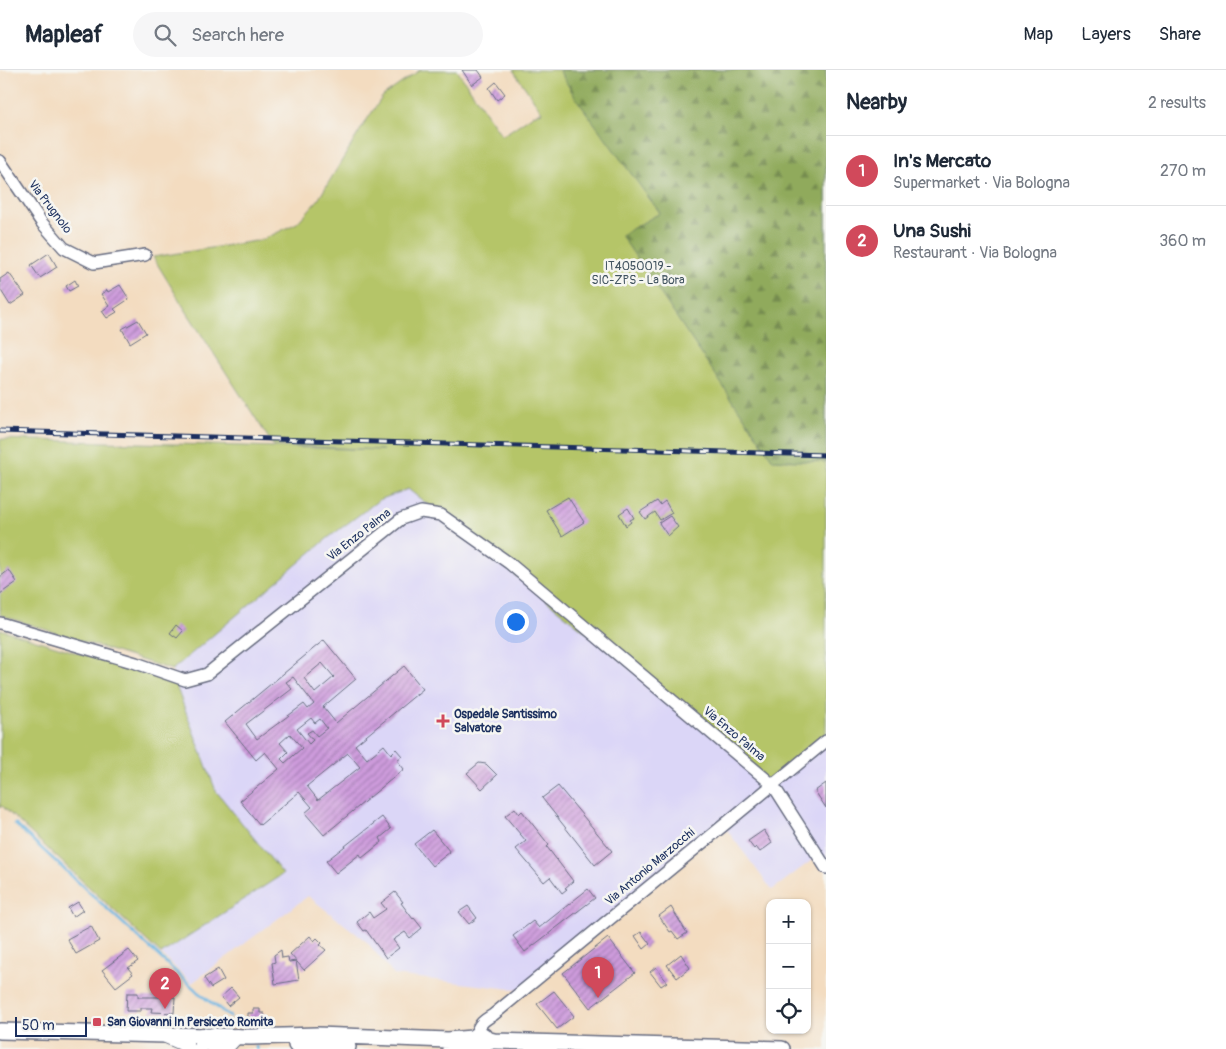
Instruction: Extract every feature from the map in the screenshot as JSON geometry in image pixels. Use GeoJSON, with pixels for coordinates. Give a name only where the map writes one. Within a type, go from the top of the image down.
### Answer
{"type":"FeatureCollection","features":[{"type":"Feature","properties":{"kind":"main road"},"geometry":{"type":"LineString","coordinates":[[0,1031],[165,1035],[207,1042],[243,1036],[332,1036],[782,1049]]}},
{"type":"Feature","properties":{"kind":"main road"},"geometry":{"type":"LineString","coordinates":[[243,1036],[276,1044],[411,1049]]}},
{"type":"Feature","properties":{"kind":"main road"},"geometry":{"type":"LineString","coordinates":[[450,1049],[481,1041]]}},
{"type":"Feature","properties":{"kind":"street","name":"Via Prugnolo"},"geometry":{"type":"LineString","coordinates":[[0,161],[42,223],[64,248],[94,263],[145,255]]}},
{"type":"Feature","properties":{"kind":"street","name":"Via Enzo Palma"},"geometry":{"type":"LineString","coordinates":[[0,623],[136,663],[185,680],[207,674],[401,519],[421,512],[442,515],[509,563],[773,785],[826,868]]}},
{"type":"Feature","properties":{"kind":"street","name":"Via Antonio Marzocchi"},"geometry":{"type":"LineString","coordinates":[[481,1041],[478,1026],[483,1020],[493,1015],[826,741]]}},
{"type":"Feature","properties":{"kind":"street"},"geometry":{"type":"LineString","coordinates":[[165,1035],[182,1043],[188,1049]]}},
{"type":"Feature","properties":{"kind":"street"},"geometry":{"type":"LineString","coordinates":[[225,1049],[243,1036]]}},
{"type":"Feature","properties":{"kind":"street"},"geometry":{"type":"LineString","coordinates":[[283,1036],[297,1045]]}},
{"type":"Feature","properties":{"kind":"street"},"geometry":{"type":"LineString","coordinates":[[332,1036],[340,1042],[363,1044],[368,1047]]}},
{"type":"Feature","properties":{"kind":"shaded area","name":"Ospedale Santissimo Salvatore"},"geometry":{"type":"Polygon","coordinates":[[[408,489],[442,515],[826,736],[826,871],[816,857],[772,890],[721,822],[519,990],[394,975],[367,942],[308,896],[192,983],[161,954],[283,874],[216,791],[175,683],[172,670],[328,538],[379,500],[408,489]]]}},
{"type":"Feature","properties":{"kind":"green space","name":"IT4050019 - SIC-ZPS - La Bora"},"geometry":{"type":"Polygon","coordinates":[[[420,70],[457,70],[502,136],[533,115],[542,112],[513,70],[826,70],[826,736],[780,773],[766,780],[741,757],[408,489],[379,500],[328,538],[172,670],[0,615],[0,439],[383,450],[273,445],[153,257],[262,240],[297,223],[318,200],[383,96],[420,70]]]}},
{"type":"Feature","properties":{"kind":"green space"},"geometry":{"type":"Polygon","coordinates":[[[559,70],[826,70],[826,462],[773,460],[621,235],[660,213],[575,97],[559,70]]]}},
{"type":"Feature","properties":{"kind":"green space"},"geometry":{"type":"Polygon","coordinates":[[[0,629],[175,683],[216,791],[283,874],[161,954],[2,806],[0,808],[0,629]]]}},
{"type":"Feature","properties":{"kind":"building"},"geometry":{"type":"Polygon","coordinates":[[[462,70],[478,70],[483,77],[472,85],[462,70]]]}},
{"type":"Feature","properties":{"kind":"building"},"geometry":{"type":"Polygon","coordinates":[[[496,82],[505,94],[497,100],[489,88],[496,82]]]}},
{"type":"Feature","properties":{"kind":"building"},"geometry":{"type":"Polygon","coordinates":[[[49,253],[57,267],[40,278],[31,265],[49,253]]]}},
{"type":"Feature","properties":{"kind":"building"},"geometry":{"type":"Polygon","coordinates":[[[9,273],[25,295],[10,305],[0,289],[0,279],[9,273]]]}},
{"type":"Feature","properties":{"kind":"building"},"geometry":{"type":"Polygon","coordinates":[[[75,280],[78,286],[69,291],[66,286],[75,280]]]}},
{"type":"Feature","properties":{"kind":"building"},"geometry":{"type":"Polygon","coordinates":[[[120,285],[129,299],[114,309],[117,312],[107,318],[102,311],[109,306],[101,294],[120,285]]]}},
{"type":"Feature","properties":{"kind":"building"},"geometry":{"type":"Polygon","coordinates":[[[138,320],[146,333],[130,343],[122,329],[138,320]]]}},
{"type":"Feature","properties":{"kind":"building"},"geometry":{"type":"Polygon","coordinates":[[[568,497],[584,522],[562,536],[546,510],[568,497]]]}},
{"type":"Feature","properties":{"kind":"building"},"geometry":{"type":"Polygon","coordinates":[[[657,501],[660,505],[665,501],[672,513],[660,520],[655,512],[645,519],[640,512],[657,501]]]}},
{"type":"Feature","properties":{"kind":"building"},"geometry":{"type":"Polygon","coordinates":[[[628,508],[634,518],[626,526],[619,514],[628,508]]]}},
{"type":"Feature","properties":{"kind":"building"},"geometry":{"type":"Polygon","coordinates":[[[670,516],[678,527],[668,536],[659,523],[670,516]]]}},
{"type":"Feature","properties":{"kind":"building"},"geometry":{"type":"Polygon","coordinates":[[[9,570],[17,582],[0,594],[0,577],[9,570]]]}},
{"type":"Feature","properties":{"kind":"building"},"geometry":{"type":"Polygon","coordinates":[[[176,625],[183,631],[177,638],[170,633],[176,625]]]}},
{"type":"Feature","properties":{"kind":"building"},"geometry":{"type":"Polygon","coordinates":[[[324,640],[356,679],[323,707],[336,723],[404,666],[423,689],[355,745],[367,759],[384,745],[391,754],[396,749],[402,756],[397,760],[404,769],[324,835],[305,813],[312,807],[299,792],[260,825],[240,801],[279,769],[265,752],[256,760],[225,722],[324,640]],[[322,663],[304,678],[315,693],[334,677],[322,663]],[[293,677],[286,682],[292,689],[246,724],[257,739],[304,704],[308,709],[314,704],[293,677]],[[311,718],[297,729],[309,744],[313,740],[307,733],[312,730],[317,736],[327,728],[320,719],[315,723],[311,718]],[[290,734],[280,743],[288,752],[281,759],[285,763],[302,748],[290,734]],[[348,753],[307,786],[318,800],[360,767],[348,753]]]}},
{"type":"Feature","properties":{"kind":"building"},"geometry":{"type":"Polygon","coordinates":[[[479,763],[486,764],[497,775],[482,789],[467,773],[479,763]]]}},
{"type":"Feature","properties":{"kind":"building"},"geometry":{"type":"Polygon","coordinates":[[[826,783],[826,808],[815,791],[826,783]]]}},
{"type":"Feature","properties":{"kind":"building"},"geometry":{"type":"Polygon","coordinates":[[[558,786],[612,851],[595,865],[542,798],[558,786]]]}},
{"type":"Feature","properties":{"kind":"building"},"geometry":{"type":"Polygon","coordinates":[[[515,808],[519,814],[522,811],[549,845],[547,847],[573,881],[562,893],[550,877],[544,882],[516,849],[526,841],[505,816],[515,808]]]}},
{"type":"Feature","properties":{"kind":"building"},"geometry":{"type":"Polygon","coordinates":[[[382,817],[391,829],[380,838],[382,842],[362,858],[360,854],[336,873],[326,861],[382,817]]]}},
{"type":"Feature","properties":{"kind":"building"},"geometry":{"type":"Polygon","coordinates":[[[432,830],[450,852],[432,866],[414,844],[432,830]]]}},
{"type":"Feature","properties":{"kind":"building"},"geometry":{"type":"Polygon","coordinates":[[[764,830],[772,843],[760,852],[756,847],[754,849],[748,841],[764,830]]]}},
{"type":"Feature","properties":{"kind":"building"},"geometry":{"type":"Polygon","coordinates":[[[588,889],[595,898],[525,952],[513,936],[533,921],[539,928],[588,889]]]}},
{"type":"Feature","properties":{"kind":"building"},"geometry":{"type":"Polygon","coordinates":[[[395,892],[413,919],[422,928],[410,938],[405,932],[393,940],[399,948],[386,958],[366,930],[364,931],[357,922],[369,912],[373,918],[386,909],[381,903],[395,892]]]}},
{"type":"Feature","properties":{"kind":"building"},"geometry":{"type":"Polygon","coordinates":[[[78,902],[83,910],[73,917],[68,908],[78,902]]]}},
{"type":"Feature","properties":{"kind":"building"},"geometry":{"type":"Polygon","coordinates":[[[468,906],[477,918],[469,924],[459,912],[468,906]]]}},
{"type":"Feature","properties":{"kind":"building"},"geometry":{"type":"Polygon","coordinates":[[[671,907],[687,933],[678,939],[672,931],[670,932],[659,916],[671,907]]]}},
{"type":"Feature","properties":{"kind":"building"},"geometry":{"type":"Polygon","coordinates":[[[91,926],[99,941],[76,954],[67,939],[91,926]]]}},
{"type":"Feature","properties":{"kind":"building"},"geometry":{"type":"Polygon","coordinates":[[[641,932],[650,944],[644,949],[635,936],[641,932]]]}},
{"type":"Feature","properties":{"kind":"building"},"geometry":{"type":"Polygon","coordinates":[[[310,936],[314,941],[317,938],[322,943],[320,945],[326,950],[304,970],[290,954],[310,936]]]}},
{"type":"Feature","properties":{"kind":"building"},"geometry":{"type":"Polygon","coordinates":[[[608,938],[635,973],[590,1008],[563,973],[608,938]]]}},
{"type":"Feature","properties":{"kind":"building"},"geometry":{"type":"Polygon","coordinates":[[[129,950],[138,961],[128,968],[133,974],[116,987],[102,970],[129,950]]]}},
{"type":"Feature","properties":{"kind":"building"},"geometry":{"type":"Polygon","coordinates":[[[281,950],[282,958],[288,957],[289,962],[296,961],[299,980],[275,984],[272,963],[275,962],[274,955],[281,950]]]}},
{"type":"Feature","properties":{"kind":"building"},"geometry":{"type":"Polygon","coordinates":[[[681,954],[690,968],[677,978],[667,965],[681,954]]]}},
{"type":"Feature","properties":{"kind":"building"},"geometry":{"type":"Polygon","coordinates":[[[656,967],[667,982],[661,986],[650,972],[656,967]]]}},
{"type":"Feature","properties":{"kind":"building"},"geometry":{"type":"Polygon","coordinates":[[[218,969],[224,980],[211,988],[204,978],[218,969]]]}},
{"type":"Feature","properties":{"kind":"building"},"geometry":{"type":"Polygon","coordinates":[[[231,988],[239,997],[228,1006],[221,997],[231,988]]]}},
{"type":"Feature","properties":{"kind":"building"},"geometry":{"type":"Polygon","coordinates":[[[554,991],[574,1016],[557,1029],[537,1004],[554,991]]]}},
{"type":"Feature","properties":{"kind":"building"},"geometry":{"type":"Polygon","coordinates":[[[127,993],[138,993],[138,997],[175,997],[174,1013],[151,1012],[152,1008],[141,1008],[141,1011],[126,1011],[127,993]]]}},
{"type":"Feature","properties":{"kind":"building"},"geometry":{"type":"Polygon","coordinates":[[[253,1009],[260,1009],[260,1013],[264,1013],[265,1023],[248,1023],[248,1013],[253,1013],[253,1009]]]}},
{"type":"Feature","properties":{"kind":"waterway"},"geometry":{"type":"LineString","coordinates":[[15,824],[200,994],[230,1017]]}},
{"type":"Feature","properties":{"kind":"railway"},"geometry":{"type":"LineString","coordinates":[[0,431],[826,455]]}},
{"type":"Feature","properties":{"kind":"place","name":"Ospedale Santissimo Salvatore"},"geometry":{"type":"Point","coordinates":[443,721]}},
{"type":"Feature","properties":{"kind":"place","name":"In's Mercato"},"geometry":{"type":"Point","coordinates":[598,998]}},
{"type":"Feature","properties":{"kind":"place","name":"Una Sushi"},"geometry":{"type":"Point","coordinates":[165,1009]}},
{"type":"Feature","properties":{"kind":"place","name":"San Giovanni In Persiceto Romita"},"geometry":{"type":"Point","coordinates":[97,1022]}}]}
